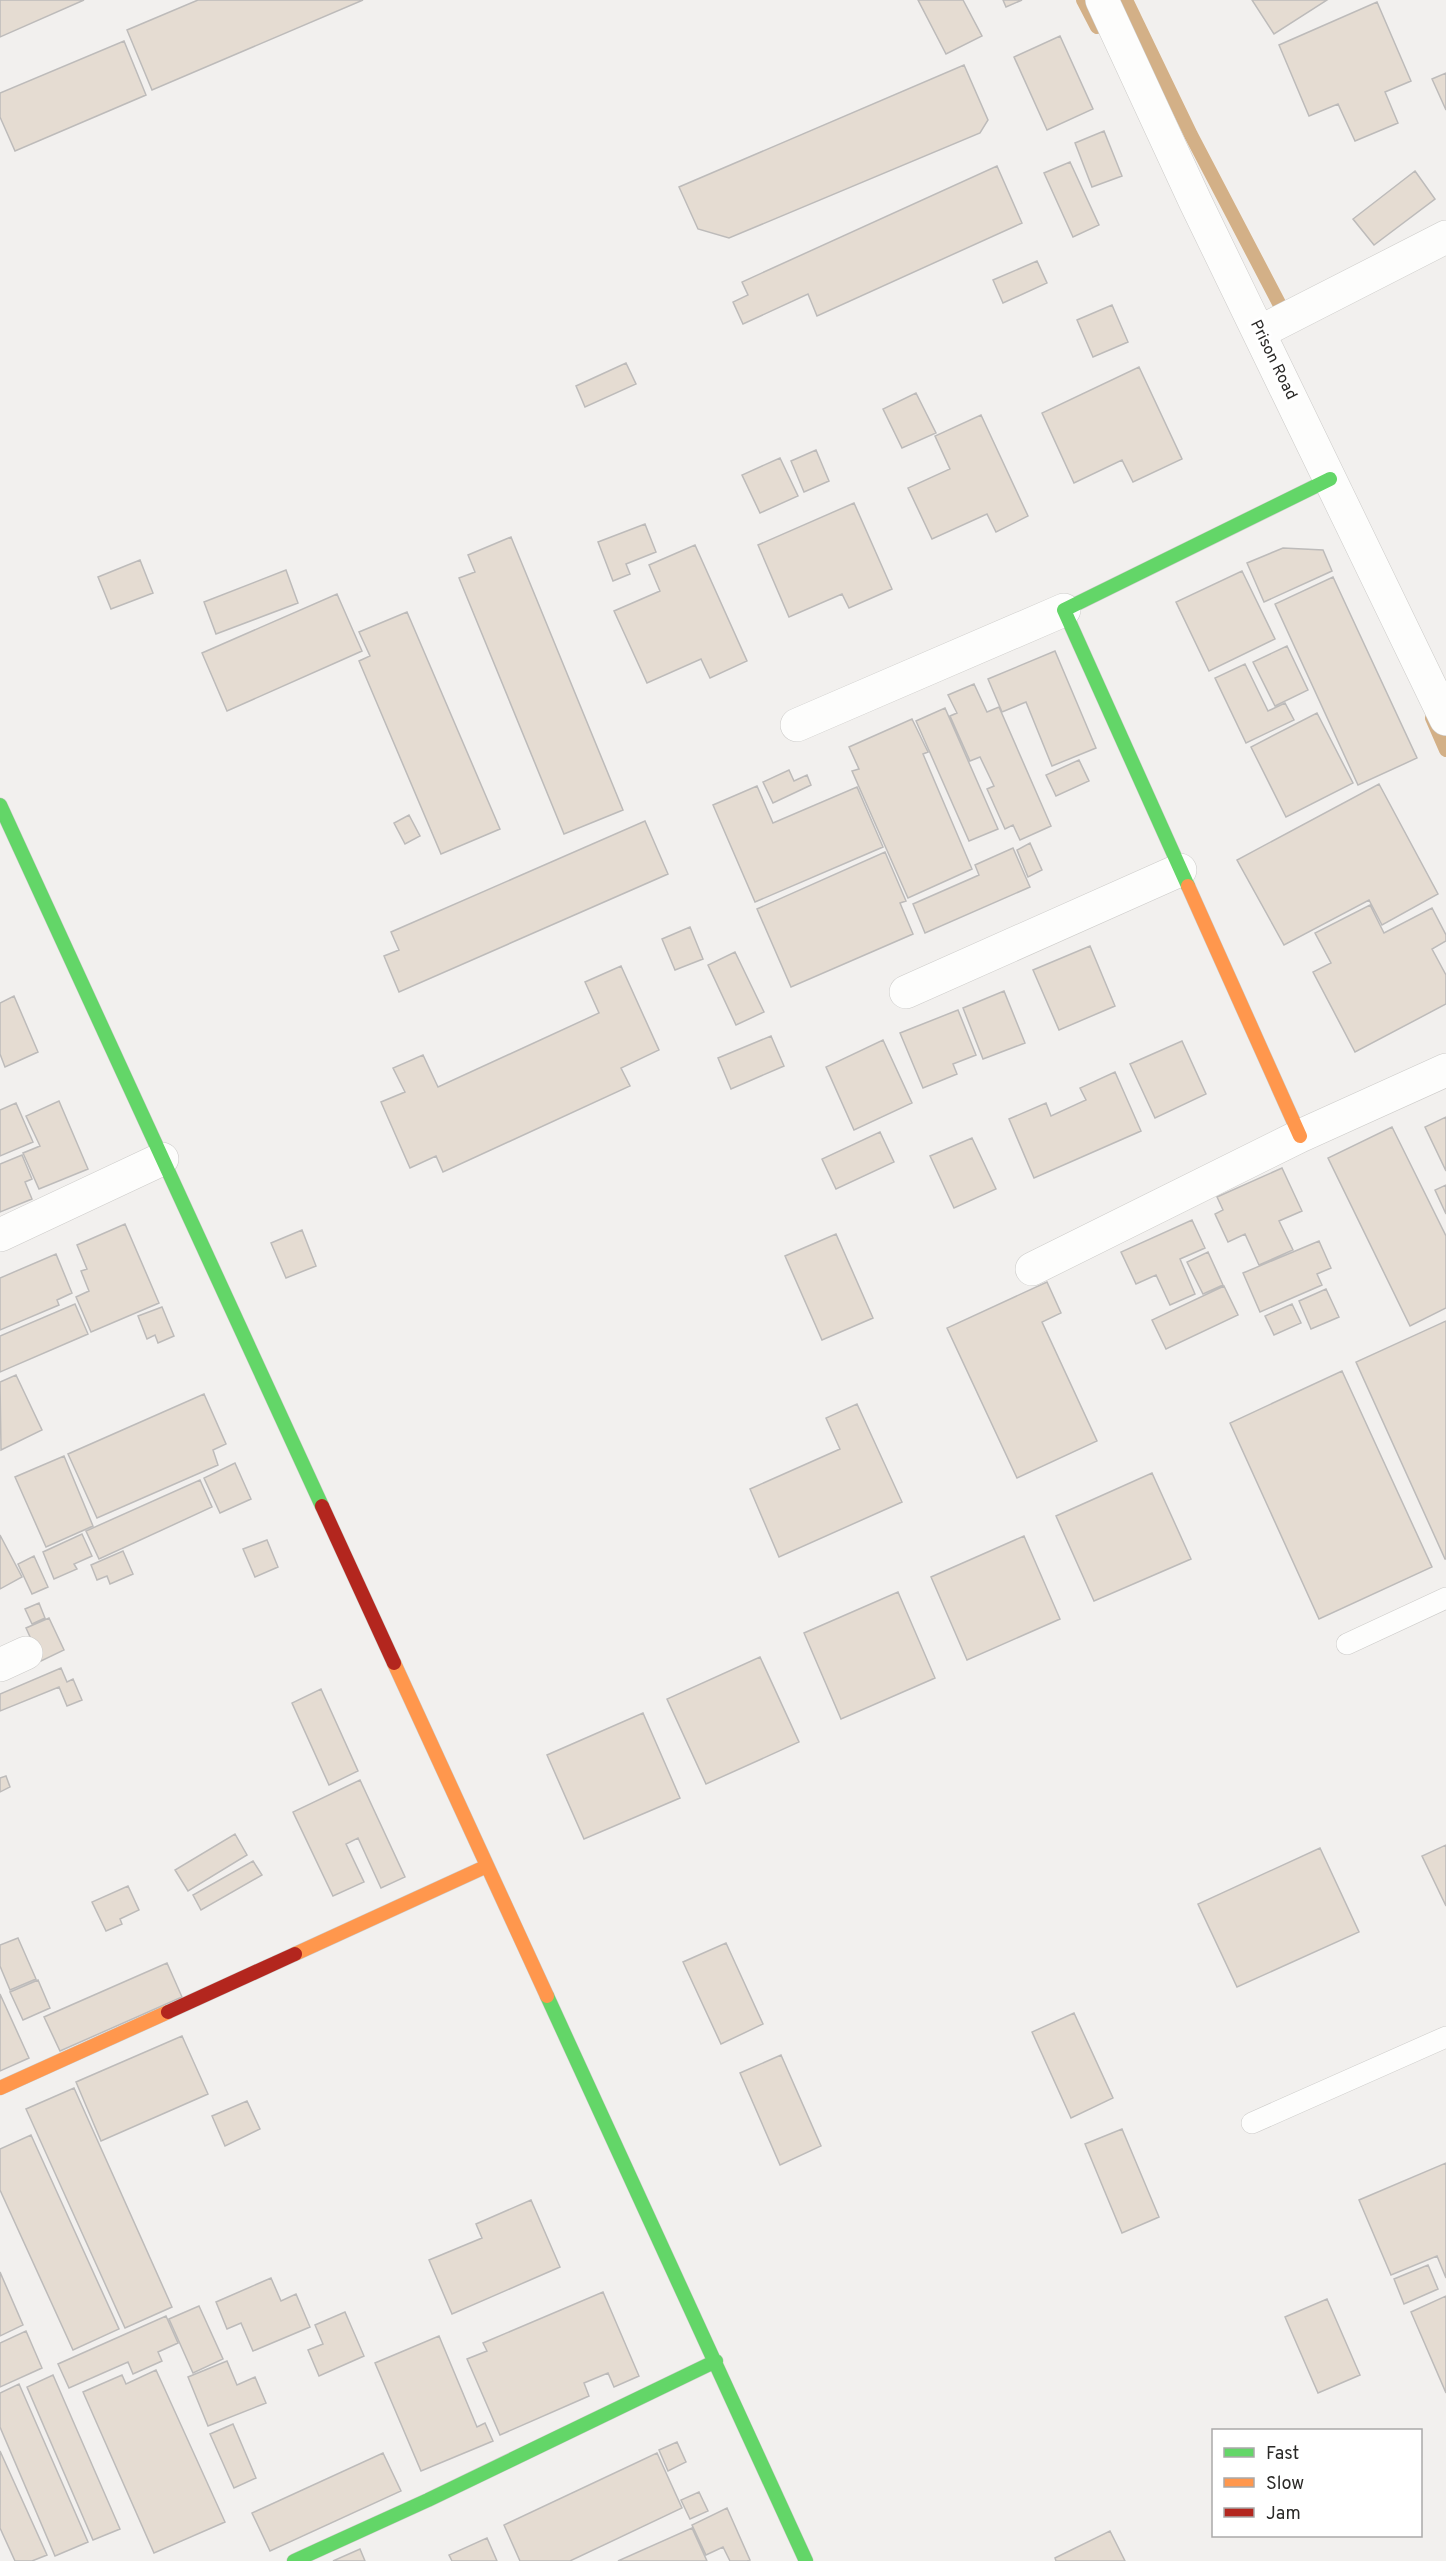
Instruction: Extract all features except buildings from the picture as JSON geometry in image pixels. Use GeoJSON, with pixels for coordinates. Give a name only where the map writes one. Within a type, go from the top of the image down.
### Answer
{"type":"FeatureCollection","features":[{"type":"Feature","properties":{"kind":"street","name":"Prison Road"},"geometry":{"type":"LineString","coordinates":[[1102,0],[1194,201],[1260,332],[1446,719]]}},
{"type":"Feature","properties":{"kind":"street"},"geometry":{"type":"LineString","coordinates":[[1260,332],[1446,237]]}},
{"type":"Feature","properties":{"kind":"street"},"geometry":{"type":"LineString","coordinates":[[797,725],[1065,610],[1330,479]]}},
{"type":"Feature","properties":{"kind":"street"},"geometry":{"type":"LineString","coordinates":[[1065,610],[1300,1136]]}},
{"type":"Feature","properties":{"kind":"street"},"geometry":{"type":"LineString","coordinates":[[0,805],[806,2561]]}},
{"type":"Feature","properties":{"kind":"street"},"geometry":{"type":"LineString","coordinates":[[906,992],[1180,870]]}},
{"type":"Feature","properties":{"kind":"street"},"geometry":{"type":"LineString","coordinates":[[1032,1269],[1300,1136],[1446,1070]]}},
{"type":"Feature","properties":{"kind":"street"},"geometry":{"type":"LineString","coordinates":[[0,1234],[162,1159]]}},
{"type":"Feature","properties":{"kind":"street"},"geometry":{"type":"LineString","coordinates":[[0,2088],[487,1866]]}},
{"type":"Feature","properties":{"kind":"street"},"geometry":{"type":"LineString","coordinates":[[294,2561],[428,2500],[716,2361]]}},
{"type":"Feature","properties":{"kind":"lane"},"geometry":{"type":"LineString","coordinates":[[1347,1644],[1446,1598]]}},
{"type":"Feature","properties":{"kind":"lane"},"geometry":{"type":"LineString","coordinates":[[1252,2123],[1446,2037]]}},
{"type":"Feature","properties":{"kind":"waterway"},"geometry":{"type":"LineString","coordinates":[[1083,0],[1097,27]]}},
{"type":"Feature","properties":{"kind":"waterway"},"geometry":{"type":"LineString","coordinates":[[1126,0],[1191,135],[1282,309]]}},
{"type":"Feature","properties":{"kind":"waterway"},"geometry":{"type":"LineString","coordinates":[[1432,718],[1446,750]]}},
{"type":"Feature","properties":{"kind":"traffic: fast"},"geometry":{"type":"LineString","coordinates":[[1188,886],[1064,610],[1330,479]]}},
{"type":"Feature","properties":{"kind":"traffic: fast"},"geometry":{"type":"LineString","coordinates":[[0,805],[322,1506]]}},
{"type":"Feature","properties":{"kind":"traffic: fast"},"geometry":{"type":"LineString","coordinates":[[547,1996],[806,2561]]}},
{"type":"Feature","properties":{"kind":"traffic: fast"},"geometry":{"type":"LineString","coordinates":[[294,2561],[428,2500],[716,2361]]}},
{"type":"Feature","properties":{"kind":"traffic: slow"},"geometry":{"type":"LineString","coordinates":[[1188,886],[1300,1136]]}},
{"type":"Feature","properties":{"kind":"traffic: slow"},"geometry":{"type":"LineString","coordinates":[[394,1663],[547,1996]]}},
{"type":"Feature","properties":{"kind":"traffic: slow"},"geometry":{"type":"LineString","coordinates":[[295,1954],[487,1866]]}},
{"type":"Feature","properties":{"kind":"traffic: slow"},"geometry":{"type":"LineString","coordinates":[[0,2088],[168,2012]]}},
{"type":"Feature","properties":{"kind":"traffic: jam"},"geometry":{"type":"LineString","coordinates":[[322,1506],[394,1663]]}},
{"type":"Feature","properties":{"kind":"traffic: jam"},"geometry":{"type":"LineString","coordinates":[[168,2012],[295,1954]]}}]}
